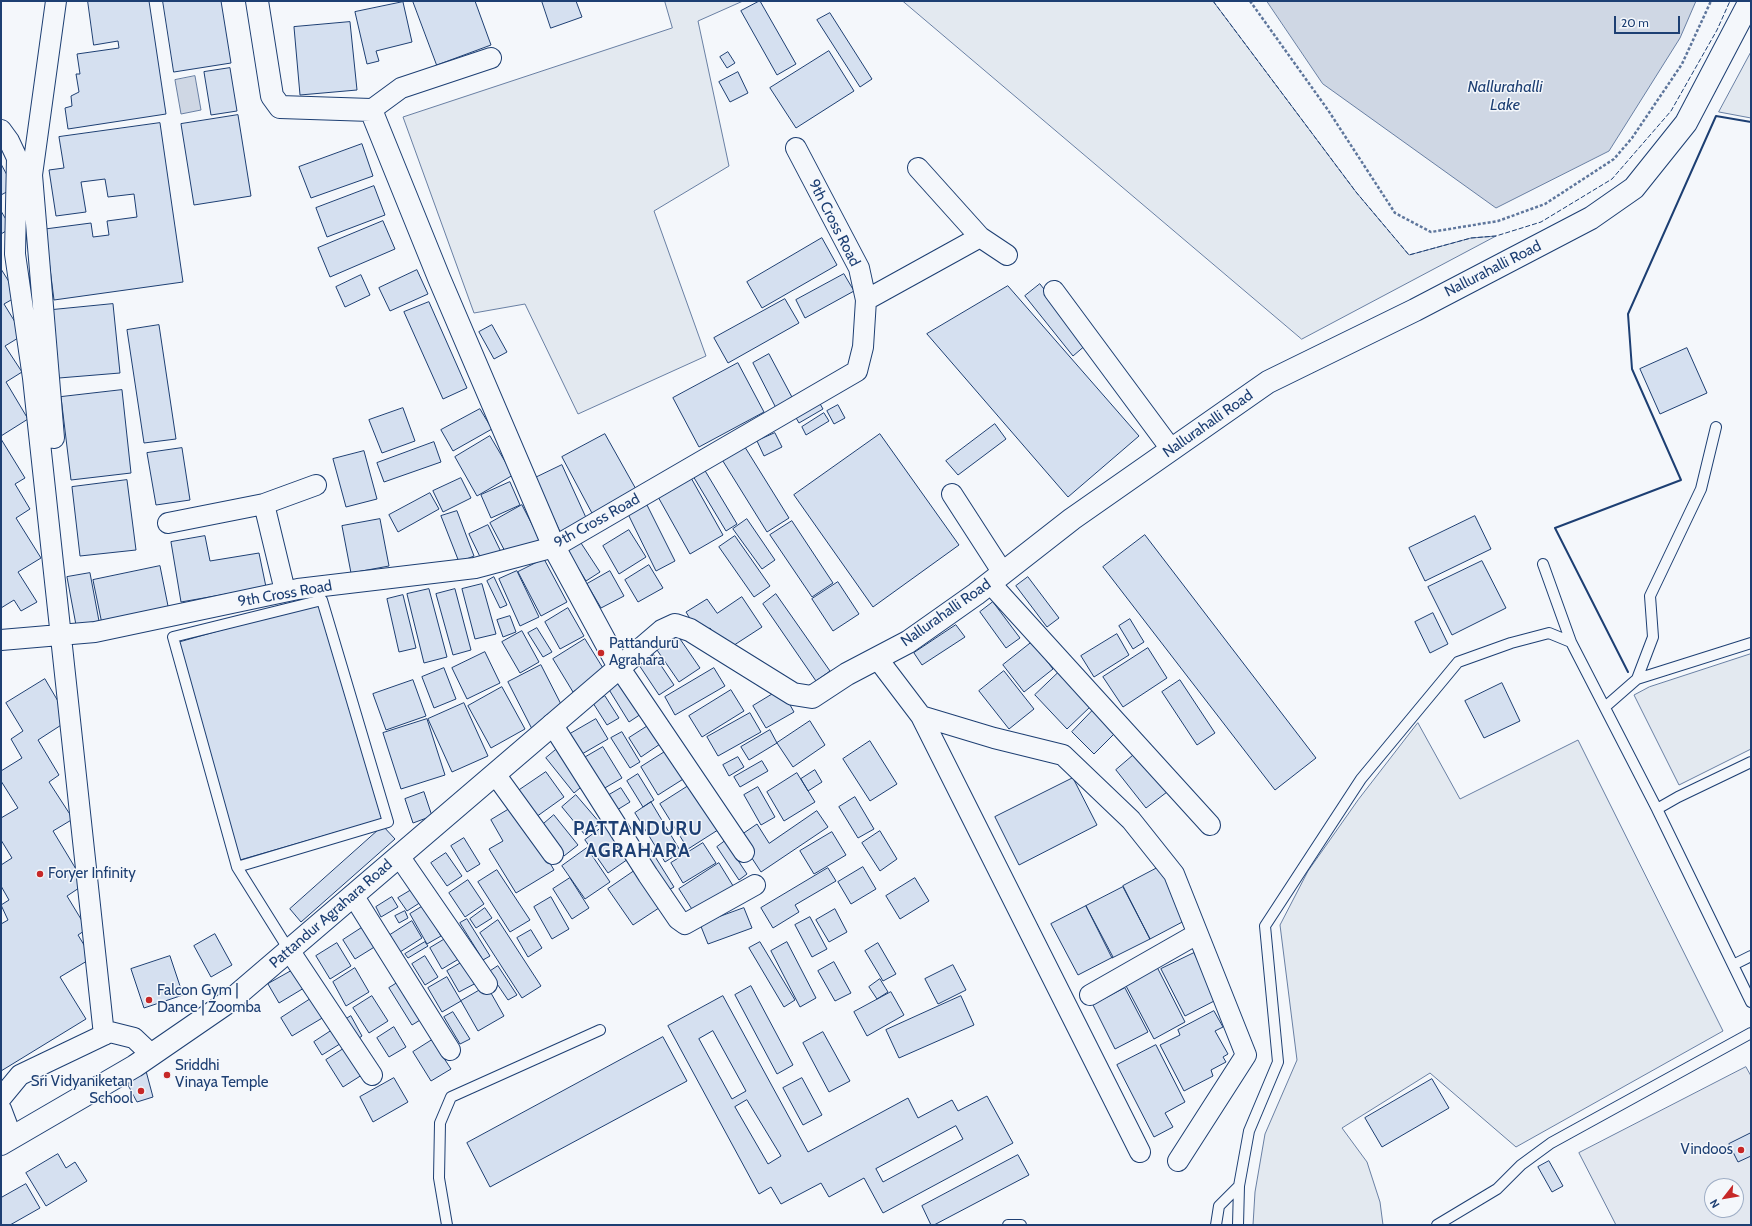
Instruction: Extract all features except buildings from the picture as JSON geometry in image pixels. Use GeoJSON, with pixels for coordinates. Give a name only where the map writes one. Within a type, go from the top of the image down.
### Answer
{"type":"FeatureCollection","features":[{"type":"Feature","properties":{"kind":"street"},"geometry":{"type":"LineString","coordinates":[[54,438],[32,175],[56,1]]}},
{"type":"Feature","properties":{"kind":"street"},"geometry":{"type":"LineString","coordinates":[[257,1],[272,96],[280,107],[371,110],[401,88],[491,58]]}},
{"type":"Feature","properties":{"kind":"street","name":"Nallurahalli Road"},"geometry":{"type":"LineString","coordinates":[[619,666],[662,631],[675,625],[690,630],[793,694],[812,697],[847,674],[908,642],[997,578],[1072,519],[1268,382],[1414,310],[1591,218],[1634,188],[1686,123],[1750,1]]}},
{"type":"Feature","properties":{"kind":"street"},"geometry":{"type":"LineString","coordinates":[[371,110],[439,278],[554,547],[619,666],[744,852]]}},
{"type":"Feature","properties":{"kind":"street"},"geometry":{"type":"LineString","coordinates":[[1,130],[9,141],[17,158],[15,254],[33,378],[104,1035]]}},
{"type":"Feature","properties":{"kind":"street","name":"9th Cross Road"},"geometry":{"type":"LineString","coordinates":[[1,640],[95,632],[285,592],[475,568],[554,547],[857,371],[863,347],[866,300],[859,268],[796,148]]}},
{"type":"Feature","properties":{"kind":"street"},"geometry":{"type":"LineString","coordinates":[[918,168],[980,237],[1007,255]]}},
{"type":"Feature","properties":{"kind":"street"},"geometry":{"type":"LineString","coordinates":[[866,300],[980,237]]}},
{"type":"Feature","properties":{"kind":"street"},"geometry":{"type":"LineString","coordinates":[[1054,291],[1172,449]]}},
{"type":"Feature","properties":{"kind":"street"},"geometry":{"type":"LineString","coordinates":[[168,523],[264,504],[316,484]]}},
{"type":"Feature","properties":{"kind":"street"},"geometry":{"type":"LineString","coordinates":[[952,494],[997,578],[1210,824]]}},
{"type":"Feature","properties":{"kind":"street"},"geometry":{"type":"LineString","coordinates":[[264,504],[285,592]]}},
{"type":"Feature","properties":{"kind":"street"},"geometry":{"type":"LineString","coordinates":[[877,658],[921,716],[1140,1152]]}},
{"type":"Feature","properties":{"kind":"street","name":"Pattandur Agrahara Road"},"geometry":{"type":"LineString","coordinates":[[6,1141],[152,1055],[231,1000],[619,666]]}},
{"type":"Feature","properties":{"kind":"street"},"geometry":{"type":"LineString","coordinates":[[921,716],[994,738],[1063,755],[1131,820],[1174,874],[1246,1056],[1178,1161]]}},
{"type":"Feature","properties":{"kind":"street"},"geometry":{"type":"LineString","coordinates":[[552,724],[648,875],[678,919],[685,924],[755,885]]}},
{"type":"Feature","properties":{"kind":"street"},"geometry":{"type":"LineString","coordinates":[[495,774],[553,854]]}},
{"type":"Feature","properties":{"kind":"street"},"geometry":{"type":"LineString","coordinates":[[399,856],[487,984]]}},
{"type":"Feature","properties":{"kind":"street"},"geometry":{"type":"LineString","coordinates":[[353,895],[450,1050]]}},
{"type":"Feature","properties":{"kind":"street"},"geometry":{"type":"LineString","coordinates":[[1090,995],[1197,934]]}},
{"type":"Feature","properties":{"kind":"street"},"geometry":{"type":"LineString","coordinates":[[289,950],[372,1075]]}},
{"type":"Feature","properties":{"kind":"street"},"geometry":{"type":"LineString","coordinates":[[1,1098],[20,1075],[110,1032],[134,1038],[152,1055]]}},
{"type":"Feature","properties":{"kind":"street"},"geometry":{"type":"LineString","coordinates":[[1,1110],[6,1141]]}},
{"type":"Feature","properties":{"kind":"lane"},"geometry":{"type":"LineString","coordinates":[[1637,679],[1653,637],[1650,596],[1701,489],[1716,427]]}},
{"type":"Feature","properties":{"kind":"lane"},"geometry":{"type":"LineString","coordinates":[[1543,564],[1571,642],[1657,809],[1751,1002]]}},
{"type":"Feature","properties":{"kind":"lane"},"geometry":{"type":"LineString","coordinates":[[237,867],[388,822],[322,600],[173,637],[237,867],[289,950]]}},
{"type":"Feature","properties":{"kind":"lane"},"geometry":{"type":"LineString","coordinates":[[1238,1225],[1239,1186],[1249,1131],[1278,1062],[1264,926],[1361,778],[1458,662],[1511,643],[1549,633],[1571,642]]}},
{"type":"Feature","properties":{"kind":"lane"},"geometry":{"type":"LineString","coordinates":[[1605,707],[1637,679],[1751,643]]}},
{"type":"Feature","properties":{"kind":"lane"},"geometry":{"type":"LineString","coordinates":[[1657,809],[1678,797],[1751,762]]}},
{"type":"Feature","properties":{"kind":"lane"},"geometry":{"type":"LineString","coordinates":[[1733,965],[1751,956]]}},
{"type":"Feature","properties":{"kind":"lane"},"geometry":{"type":"LineString","coordinates":[[447,1225],[439,1178],[440,1123],[451,1097],[600,1030]]}},
{"type":"Feature","properties":{"kind":"lane"},"geometry":{"type":"LineString","coordinates":[[1437,1225],[1498,1188],[1521,1164],[1551,1143],[1751,1033]]}},
{"type":"Feature","properties":{"kind":"lane"},"geometry":{"type":"LineString","coordinates":[[1216,1225],[1219,1206],[1239,1186]]}},
{"type":"Feature","properties":{"kind":"lane"},"geometry":{"type":"LineString","coordinates":[[1008,1225],[1021,1225]]}},
{"type":"Feature","properties":{"kind":"path"},"geometry":{"type":"LineString","coordinates":[[1250,1],[1328,110],[1396,213],[1431,232],[1498,221],[1545,204],[1614,159],[1632,138],[1682,64],[1712,1]]}},
{"type":"Feature","properties":{"kind":"shaded area"},"geometry":{"type":"Polygon","coordinates":[[[665,1],[743,1],[698,21],[729,166],[654,211],[706,356],[578,414],[525,304],[474,313],[403,117],[672,28],[665,1]]]}},
{"type":"Feature","properties":{"kind":"shaded area"},"geometry":{"type":"Polygon","coordinates":[[[903,1],[1213,1],[1356,192],[1409,255],[1471,238],[1496,236],[1302,339],[903,1]]]}},
{"type":"Feature","properties":{"kind":"shaded area"},"geometry":{"type":"Polygon","coordinates":[[[1751,52],[1751,118],[1719,112],[1751,52]]]}},
{"type":"Feature","properties":{"kind":"shaded area"},"geometry":{"type":"Polygon","coordinates":[[[1751,654],[1751,749],[1679,785],[1634,695],[1649,687],[1751,654]]]}},
{"type":"Feature","properties":{"kind":"shaded area"},"geometry":{"type":"Polygon","coordinates":[[[1418,723],[1460,799],[1578,740],[1723,1031],[1516,1147],[1430,1073],[1342,1128],[1367,1162],[1380,1202],[1383,1225],[1253,1225],[1255,1192],[1265,1134],[1297,1060],[1280,925],[1308,871],[1358,800],[1418,723]]]}},
{"type":"Feature","properties":{"kind":"shaded area"},"geometry":{"type":"Polygon","coordinates":[[[1746,1067],[1751,1076],[1751,1225],[1616,1225],[1579,1153],[1746,1067]]]}},
{"type":"Feature","properties":{"kind":"water","name":"Nallurahalli Lake"},"geometry":{"type":"Polygon","coordinates":[[[1267,1],[1696,1],[1680,38],[1609,151],[1496,208],[1323,84],[1267,1]]]}},
{"type":"Feature","properties":{"kind":"water"},"geometry":{"type":"Polygon","coordinates":[[[195,76],[201,110],[181,114],[175,80],[195,76]]]}},
{"type":"Feature","properties":{"kind":"fence"},"geometry":{"type":"LineString","coordinates":[[1213,1],[1356,192],[1409,255],[1471,238],[1496,236],[1541,222],[1612,179],[1671,111],[1717,30],[1730,1]]}},
{"type":"Feature","properties":{"kind":"wall"},"geometry":{"type":"LineString","coordinates":[[1628,672],[1555,528],[1681,480],[1632,369],[1628,314],[1716,116],[1751,122]]}},
{"type":"Feature","properties":{"kind":"place","name":"Pattanduru Agrahara"},"geometry":{"type":"Point","coordinates":[601,653]}},
{"type":"Feature","properties":{"kind":"place","name":"Foryer Infinity"},"geometry":{"type":"Point","coordinates":[40,874]}},
{"type":"Feature","properties":{"kind":"place","name":"Falcon Gym | Dance | Zoomba"},"geometry":{"type":"Point","coordinates":[149,1000]}},
{"type":"Feature","properties":{"kind":"place","name":"Sriddhi Vinaya Temple"},"geometry":{"type":"Point","coordinates":[167,1075]}},
{"type":"Feature","properties":{"kind":"place","name":"Sri Vidyaniketan School"},"geometry":{"type":"Point","coordinates":[141,1091]}},
{"type":"Feature","properties":{"kind":"place","name":"Vindoos"},"geometry":{"type":"Point","coordinates":[1741,1150]}},
{"type":"Feature","properties":{"kind":"district","name":"PATTANDURU AGRAHARA"},"geometry":{"type":"Point","coordinates":[638,840]}}]}
